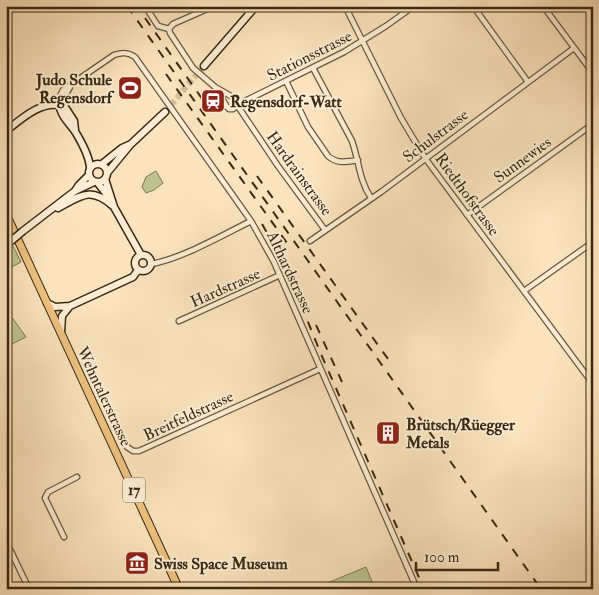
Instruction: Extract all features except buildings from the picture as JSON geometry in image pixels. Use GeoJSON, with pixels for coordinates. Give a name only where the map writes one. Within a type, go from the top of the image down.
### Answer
{"type":"FeatureCollection","features":[{"type":"Feature","properties":{"kind":"main road"},"geometry":{"type":"LineString","coordinates":[[204,66],[256,6]]}},
{"type":"Feature","properties":{"kind":"main road"},"geometry":{"type":"LineString","coordinates":[[6,131],[42,106],[50,104],[65,107],[74,121],[75,130],[84,148],[90,167],[89,175],[78,185],[75,191]]}},
{"type":"Feature","properties":{"kind":"main road"},"geometry":{"type":"LineString","coordinates":[[8,243],[75,191],[106,176],[130,144],[165,112]]}},
{"type":"Feature","properties":{"kind":"main road"},"geometry":{"type":"LineString","coordinates":[[90,167],[100,164],[130,144]]}},
{"type":"Feature","properties":{"kind":"main road"},"geometry":{"type":"LineString","coordinates":[[84,148],[106,168],[106,176],[113,204]]}},
{"type":"Feature","properties":{"kind":"main road"},"geometry":{"type":"LineString","coordinates":[[89,175],[113,204],[141,255]]}},
{"type":"Feature","properties":{"kind":"main road"},"geometry":{"type":"LineString","coordinates":[[49,210],[58,208],[78,196],[89,194],[104,198],[113,204]]}},
{"type":"Feature","properties":{"kind":"main road","name":"Wehntalerstrasse"},"geometry":{"type":"LineString","coordinates":[[6,214],[180,589]]}},
{"type":"Feature","properties":{"kind":"main road"},"geometry":{"type":"LineString","coordinates":[[141,255],[148,256],[151,264],[150,268],[145,271],[138,270],[135,263],[136,258],[141,255]]}},
{"type":"Feature","properties":{"kind":"main road"},"geometry":{"type":"LineString","coordinates":[[47,303],[55,307],[70,306],[132,276],[138,270]]}},
{"type":"Feature","properties":{"kind":"main road"},"geometry":{"type":"LineString","coordinates":[[61,333],[62,316],[70,306]]}},
{"type":"Feature","properties":{"kind":"street"},"geometry":{"type":"LineString","coordinates":[[145,6],[158,26],[169,29],[173,24],[214,6]]}},
{"type":"Feature","properties":{"kind":"street","name":"Riedthofstrasse"},"geometry":{"type":"LineString","coordinates":[[345,6],[401,118],[425,158],[593,384]]}},
{"type":"Feature","properties":{"kind":"street","name":"Stationsstrasse"},"geometry":{"type":"LineString","coordinates":[[237,105],[362,42],[414,6]]}},
{"type":"Feature","properties":{"kind":"street"},"geometry":{"type":"LineString","coordinates":[[473,6],[528,82]]}},
{"type":"Feature","properties":{"kind":"street"},"geometry":{"type":"LineString","coordinates":[[544,6],[593,73]]}},
{"type":"Feature","properties":{"kind":"street","name":"Hardrainstrasse"},"geometry":{"type":"LineString","coordinates":[[169,29],[193,68],[216,87],[236,100],[237,105],[278,166],[325,230]]}},
{"type":"Feature","properties":{"kind":"street","name":"Schulstrasse"},"geometry":{"type":"LineString","coordinates":[[310,241],[574,48]]}},
{"type":"Feature","properties":{"kind":"street","name":"Althardstrasse"},"geometry":{"type":"LineString","coordinates":[[60,105],[60,93],[114,55],[124,53],[135,57],[174,115],[251,221],[280,275],[417,589]]}},
{"type":"Feature","properties":{"kind":"street"},"geometry":{"type":"LineString","coordinates":[[313,68],[352,141],[361,179],[371,198]]}},
{"type":"Feature","properties":{"kind":"street"},"geometry":{"type":"LineString","coordinates":[[286,81],[308,127],[328,156],[332,160],[341,162],[358,160]]}},
{"type":"Feature","properties":{"kind":"street","name":"Hardrainstrasse"},"geometry":{"type":"LineString","coordinates":[[216,87],[226,107],[234,109],[237,105]]}},
{"type":"Feature","properties":{"kind":"street","name":"Sunnewies"},"geometry":{"type":"LineString","coordinates":[[467,215],[593,124]]}},
{"type":"Feature","properties":{"kind":"street"},"geometry":{"type":"LineString","coordinates":[[151,264],[180,255],[251,221]]}},
{"type":"Feature","properties":{"kind":"street"},"geometry":{"type":"LineString","coordinates":[[524,291],[593,242]]}},
{"type":"Feature","properties":{"kind":"street","name":"Hardstrasse"},"geometry":{"type":"LineString","coordinates":[[179,321],[280,275]]}},
{"type":"Feature","properties":{"kind":"street","name":"Breitfeldstrasse"},"geometry":{"type":"LineString","coordinates":[[99,387],[127,447],[133,451],[140,451],[320,369]]}},
{"type":"Feature","properties":{"kind":"street"},"geometry":{"type":"LineString","coordinates":[[588,377],[593,373]]}},
{"type":"Feature","properties":{"kind":"street"},"geometry":{"type":"LineString","coordinates":[[64,537],[46,498],[48,492],[77,477]]}},
{"type":"Feature","properties":{"kind":"street"},"geometry":{"type":"LineString","coordinates":[[6,541],[29,589]]}},
{"type":"Feature","properties":{"kind":"green space"},"geometry":{"type":"Polygon","coordinates":[[[156,171],[163,183],[146,193],[142,187],[146,177],[156,171]]]}},
{"type":"Feature","properties":{"kind":"green space"},"geometry":{"type":"Polygon","coordinates":[[[13,246],[21,262],[6,270],[6,251],[13,246]]]}},
{"type":"Feature","properties":{"kind":"green space"},"geometry":{"type":"Polygon","coordinates":[[[6,309],[26,337],[6,347],[6,309]]]}},
{"type":"Feature","properties":{"kind":"green space"},"geometry":{"type":"Polygon","coordinates":[[[366,567],[375,589],[313,589],[366,567]]]}},
{"type":"Feature","properties":{"kind":"tunnel"},"geometry":{"type":"LineString","coordinates":[[165,112],[204,66]]}},
{"type":"Feature","properties":{"kind":"railway"},"geometry":{"type":"LineString","coordinates":[[127,6],[541,589]]}},
{"type":"Feature","properties":{"kind":"railway"},"geometry":{"type":"LineString","coordinates":[[145,18],[203,100]]}},
{"type":"Feature","properties":{"kind":"railway"},"geometry":{"type":"LineString","coordinates":[[166,74],[287,243]]}},
{"type":"Feature","properties":{"kind":"railway"},"geometry":{"type":"LineString","coordinates":[[257,176],[388,359]]}},
{"type":"Feature","properties":{"kind":"railway"},"geometry":{"type":"LineString","coordinates":[[262,224],[284,263],[321,354],[424,589]]}},
{"type":"Feature","properties":{"kind":"railway"},"geometry":{"type":"LineString","coordinates":[[316,325],[342,382]]}},
{"type":"Feature","properties":{"kind":"place","name":"Judo Schule Regensdorf"},"geometry":{"type":"Point","coordinates":[130,88]}},
{"type":"Feature","properties":{"kind":"place","name":"Regensdorf-Watt"},"geometry":{"type":"Point","coordinates":[213,101]}},
{"type":"Feature","properties":{"kind":"place","name":"Brütsch/Rüegger Metals"},"geometry":{"type":"Point","coordinates":[388,433]}},
{"type":"Feature","properties":{"kind":"place","name":"Swiss Space Museum"},"geometry":{"type":"Point","coordinates":[137,563]}}]}
